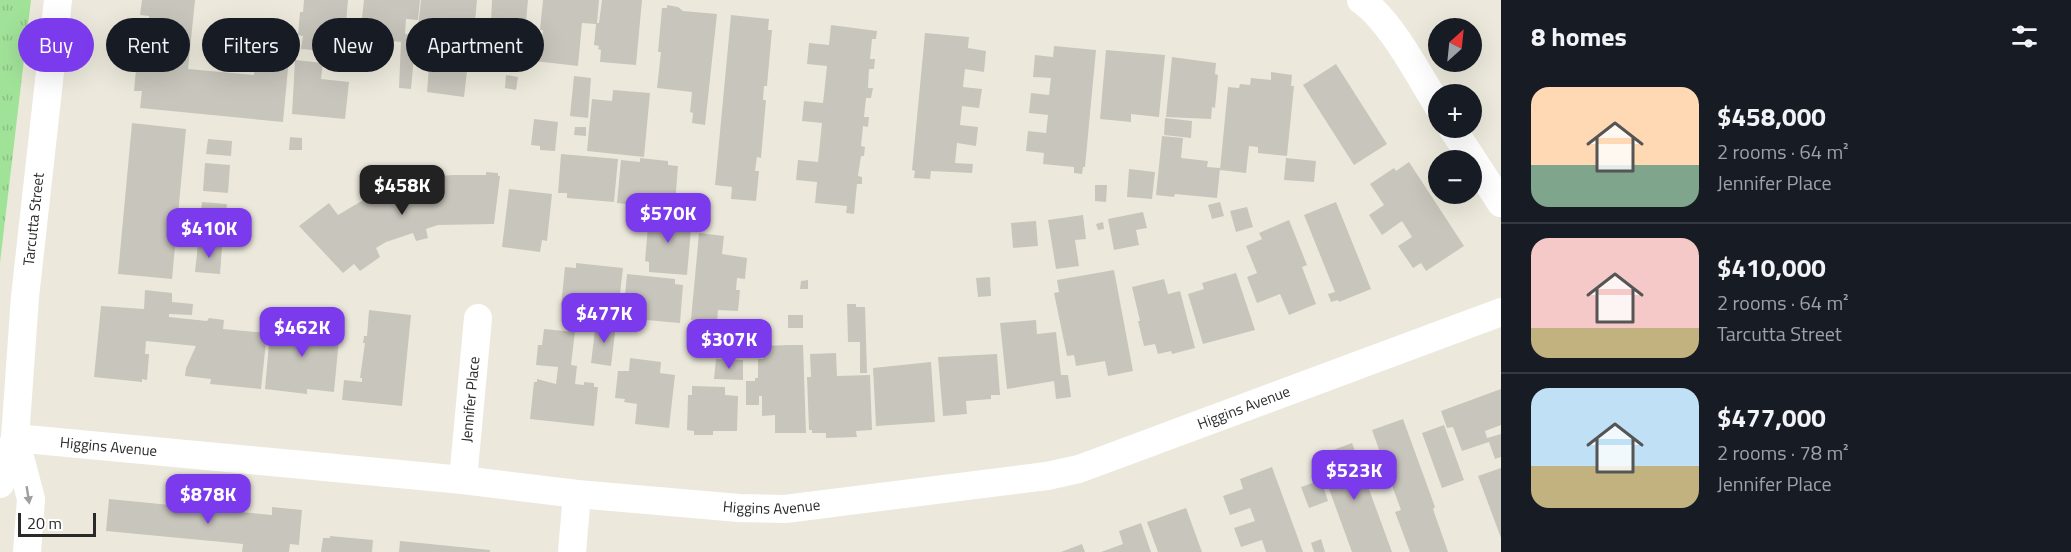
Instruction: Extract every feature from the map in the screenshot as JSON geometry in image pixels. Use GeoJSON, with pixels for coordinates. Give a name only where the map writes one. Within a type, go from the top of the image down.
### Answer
{"type":"FeatureCollection","features":[{"type":"Feature","properties":{"kind":"street","name":"Tarcutta Street"},"geometry":{"type":"LineString","coordinates":[[0,484],[15,438],[26,297],[58,0]]}},
{"type":"Feature","properties":{"kind":"street"},"geometry":{"type":"LineString","coordinates":[[1361,0],[1370,6],[1387,26],[1428,90]]}},
{"type":"Feature","properties":{"kind":"street"},"geometry":{"type":"LineString","coordinates":[[1459,138],[1501,203]]}},
{"type":"Feature","properties":{"kind":"street","name":"Higgins Avenue"},"geometry":{"type":"LineString","coordinates":[[15,438],[462,480],[577,494],[739,508],[785,509],[1047,476],[1079,469],[1501,312]]}},
{"type":"Feature","properties":{"kind":"street","name":"Jennifer Place"},"geometry":{"type":"LineString","coordinates":[[462,480],[478,318]]}},
{"type":"Feature","properties":{"kind":"street","name":"Tarcutta Street"},"geometry":{"type":"LineString","coordinates":[[15,438],[30,499],[27,552]]}},
{"type":"Feature","properties":{"kind":"street"},"geometry":{"type":"LineString","coordinates":[[572,552],[577,494]]}},
{"type":"Feature","properties":{"kind":"green space"},"geometry":{"type":"Polygon","coordinates":[[[0,0],[31,0],[29,18],[18,18],[18,72],[23,72],[0,263],[0,0]]]}},
{"type":"Feature","properties":{"kind":"building"},"geometry":{"type":"Polygon","coordinates":[[[142,0],[195,0],[190,49],[190,18],[149,18],[149,16],[140,15],[142,0]]]}},
{"type":"Feature","properties":{"kind":"building"},"geometry":{"type":"Polygon","coordinates":[[[304,0],[348,0],[346,18],[312,18],[312,50],[301,49],[303,36],[300,35],[299,18],[300,12],[303,12],[304,0]]]}},
{"type":"Feature","properties":{"kind":"building"},"geometry":{"type":"Polygon","coordinates":[[[364,0],[420,0],[418,18],[406,18],[406,72],[413,72],[411,89],[399,88],[401,42],[394,41],[394,18],[362,18],[364,0]]]}},
{"type":"Feature","properties":{"kind":"building"},"geometry":{"type":"Polygon","coordinates":[[[421,0],[477,0],[475,18],[419,18],[421,0]]]}},
{"type":"Feature","properties":{"kind":"building"},"geometry":{"type":"Polygon","coordinates":[[[492,0],[528,0],[526,18],[491,18],[492,0]]]}},
{"type":"Feature","properties":{"kind":"building"},"geometry":{"type":"Polygon","coordinates":[[[543,0],[599,0],[597,23],[599,23],[602,0],[642,0],[636,65],[600,62],[601,50],[598,49],[599,46],[594,45],[596,24],[582,23],[578,66],[544,62],[544,18],[541,18],[543,0]]]}},
{"type":"Feature","properties":{"kind":"building"},"geometry":{"type":"Polygon","coordinates":[[[667,5],[678,7],[683,11],[717,14],[705,125],[692,123],[693,113],[690,112],[692,92],[657,88],[662,8],[667,8],[667,5]]]}},
{"type":"Feature","properties":{"kind":"building"},"geometry":{"type":"Polygon","coordinates":[[[731,15],[769,19],[768,30],[772,30],[767,86],[764,86],[763,100],[766,100],[761,158],[757,157],[755,171],[759,171],[756,201],[731,199],[732,187],[715,185],[731,15]]]}},
{"type":"Feature","properties":{"kind":"building"},"geometry":{"type":"Polygon","coordinates":[[[831,25],[877,31],[876,39],[872,39],[870,59],[875,59],[874,69],[869,69],[868,88],[873,88],[871,98],[866,98],[864,117],[869,117],[868,127],[863,126],[861,146],[865,147],[858,176],[862,177],[862,184],[857,184],[854,214],[846,213],[847,206],[815,203],[817,182],[796,180],[798,160],[818,162],[822,123],[802,121],[804,101],[823,103],[827,66],[807,64],[809,43],[829,45],[831,25]]]}},
{"type":"Feature","properties":{"kind":"building"},"geometry":{"type":"Polygon","coordinates":[[[925,33],[969,37],[968,48],[986,51],[984,72],[965,69],[963,87],[982,89],[979,108],[962,106],[960,125],[978,127],[976,146],[957,143],[955,163],[973,164],[972,173],[931,171],[930,179],[914,178],[915,171],[912,170],[925,33]]]}},
{"type":"Feature","properties":{"kind":"building"},"geometry":{"type":"Polygon","coordinates":[[[1054,46],[1096,50],[1085,167],[1083,167],[1082,174],[1074,173],[1074,167],[1043,164],[1044,153],[1026,151],[1028,131],[1046,133],[1048,115],[1029,113],[1031,93],[1049,95],[1051,78],[1033,77],[1035,55],[1053,57],[1054,46]]]}},
{"type":"Feature","properties":{"kind":"building"},"geometry":{"type":"Polygon","coordinates":[[[1106,50],[1165,55],[1159,117],[1131,114],[1131,122],[1100,119],[1106,50]]]}},
{"type":"Feature","properties":{"kind":"building"},"geometry":{"type":"Polygon","coordinates":[[[1172,57],[1216,63],[1215,74],[1218,75],[1215,108],[1212,107],[1211,119],[1166,117],[1172,57]]]}},
{"type":"Feature","properties":{"kind":"building"},"geometry":{"type":"Polygon","coordinates":[[[300,61],[312,62],[312,72],[322,72],[321,79],[349,82],[345,119],[292,114],[294,72],[300,72],[300,61]]]}},
{"type":"Feature","properties":{"kind":"building"},"geometry":{"type":"Polygon","coordinates":[[[1336,64],[1387,144],[1354,165],[1303,85],[1336,64]]]}},
{"type":"Feature","properties":{"kind":"building"},"geometry":{"type":"Polygon","coordinates":[[[190,69],[254,75],[254,72],[288,72],[283,122],[140,108],[142,91],[134,91],[136,72],[190,72],[190,69]]]}},
{"type":"Feature","properties":{"kind":"building"},"geometry":{"type":"Polygon","coordinates":[[[429,72],[467,72],[464,97],[427,92],[429,72]]]}},
{"type":"Feature","properties":{"kind":"building"},"geometry":{"type":"Polygon","coordinates":[[[1271,72],[1292,75],[1291,86],[1294,86],[1287,156],[1258,153],[1258,147],[1249,146],[1246,173],[1220,170],[1228,87],[1239,88],[1240,84],[1250,85],[1251,78],[1271,80],[1271,72]]]}},
{"type":"Feature","properties":{"kind":"building"},"geometry":{"type":"Polygon","coordinates":[[[506,75],[518,77],[516,90],[505,88],[506,75]]]}},
{"type":"Feature","properties":{"kind":"building"},"geometry":{"type":"Polygon","coordinates":[[[574,76],[591,78],[588,118],[570,116],[574,76]]]}},
{"type":"Feature","properties":{"kind":"building"},"geometry":{"type":"Polygon","coordinates":[[[613,90],[650,93],[644,157],[587,151],[592,99],[612,101],[613,90]]]}},
{"type":"Feature","properties":{"kind":"building"},"geometry":{"type":"Polygon","coordinates":[[[1165,118],[1192,121],[1191,138],[1164,135],[1165,118]]]}},
{"type":"Feature","properties":{"kind":"building"},"geometry":{"type":"Polygon","coordinates":[[[534,119],[558,122],[555,151],[540,150],[540,146],[531,145],[534,119]]]}},
{"type":"Feature","properties":{"kind":"building"},"geometry":{"type":"Polygon","coordinates":[[[132,123],[186,129],[172,279],[118,274],[132,123]]]}},
{"type":"Feature","properties":{"kind":"building"},"geometry":{"type":"Polygon","coordinates":[[[575,127],[586,127],[586,136],[574,135],[575,127]]]}},
{"type":"Feature","properties":{"kind":"building"},"geometry":{"type":"Polygon","coordinates":[[[1162,136],[1183,138],[1181,158],[1208,161],[1207,167],[1220,168],[1217,198],[1175,194],[1174,197],[1156,195],[1162,136]]]}},
{"type":"Feature","properties":{"kind":"building"},"geometry":{"type":"Polygon","coordinates":[[[290,137],[302,138],[302,150],[289,150],[290,137]]]}},
{"type":"Feature","properties":{"kind":"building"},"geometry":{"type":"Polygon","coordinates":[[[208,139],[232,141],[231,156],[206,154],[208,139]]]}},
{"type":"Feature","properties":{"kind":"building"},"geometry":{"type":"Polygon","coordinates":[[[561,154],[618,159],[614,202],[567,198],[567,193],[558,193],[561,154]]]}},
{"type":"Feature","properties":{"kind":"building"},"geometry":{"type":"Polygon","coordinates":[[[640,158],[668,161],[668,165],[678,166],[675,204],[665,203],[665,208],[617,203],[621,160],[640,162],[640,158]]]}},
{"type":"Feature","properties":{"kind":"building"},"geometry":{"type":"Polygon","coordinates":[[[1286,158],[1316,161],[1314,182],[1284,180],[1286,158]]]}},
{"type":"Feature","properties":{"kind":"building"},"geometry":{"type":"Polygon","coordinates":[[[1409,162],[1428,191],[1428,204],[1436,204],[1464,246],[1426,271],[1421,263],[1413,268],[1398,246],[1412,237],[1402,221],[1382,235],[1369,215],[1384,205],[1370,184],[1394,168],[1396,171],[1409,162]]]}},
{"type":"Feature","properties":{"kind":"building"},"geometry":{"type":"Polygon","coordinates":[[[205,163],[230,165],[228,193],[203,191],[205,163]]]}},
{"type":"Feature","properties":{"kind":"building"},"geometry":{"type":"Polygon","coordinates":[[[1129,169],[1155,172],[1152,199],[1127,197],[1129,169]]]}},
{"type":"Feature","properties":{"kind":"building"},"geometry":{"type":"Polygon","coordinates":[[[486,172],[498,173],[500,176],[494,224],[438,225],[426,229],[428,238],[416,241],[413,233],[386,242],[376,248],[380,257],[360,271],[354,264],[343,273],[299,226],[329,203],[338,215],[365,199],[364,196],[377,191],[379,193],[430,177],[486,175],[486,172]]]}},
{"type":"Feature","properties":{"kind":"building"},"geometry":{"type":"Polygon","coordinates":[[[1095,185],[1107,185],[1106,202],[1095,201],[1095,185]]]}},
{"type":"Feature","properties":{"kind":"building"},"geometry":{"type":"Polygon","coordinates":[[[509,189],[552,194],[547,241],[542,240],[540,252],[502,247],[509,189]]]}},
{"type":"Feature","properties":{"kind":"building"},"geometry":{"type":"Polygon","coordinates":[[[202,202],[227,204],[224,232],[199,229],[202,202]]]}},
{"type":"Feature","properties":{"kind":"building"},"geometry":{"type":"Polygon","coordinates":[[[1220,202],[1224,216],[1212,219],[1208,205],[1220,202]]]}},
{"type":"Feature","properties":{"kind":"building"},"geometry":{"type":"Polygon","coordinates":[[[1336,202],[1371,289],[1339,302],[1338,300],[1331,302],[1328,294],[1335,292],[1304,215],[1336,202]]]}},
{"type":"Feature","properties":{"kind":"building"},"geometry":{"type":"Polygon","coordinates":[[[1247,207],[1253,227],[1236,232],[1230,211],[1247,207]]]}},
{"type":"Feature","properties":{"kind":"building"},"geometry":{"type":"Polygon","coordinates":[[[1143,212],[1147,228],[1136,230],[1139,245],[1114,250],[1108,219],[1143,212]]]}},
{"type":"Feature","properties":{"kind":"building"},"geometry":{"type":"Polygon","coordinates":[[[649,214],[692,218],[687,275],[649,272],[649,262],[645,261],[649,214]]]}},
{"type":"Feature","properties":{"kind":"building"},"geometry":{"type":"Polygon","coordinates":[[[1083,215],[1086,239],[1075,240],[1079,266],[1056,269],[1048,220],[1083,215]]]}},
{"type":"Feature","properties":{"kind":"building"},"geometry":{"type":"Polygon","coordinates":[[[1289,220],[1307,265],[1302,267],[1316,304],[1289,315],[1280,294],[1257,303],[1247,277],[1257,273],[1246,246],[1262,239],[1259,233],[1289,220]]]}},
{"type":"Feature","properties":{"kind":"building"},"geometry":{"type":"Polygon","coordinates":[[[1036,221],[1038,246],[1013,248],[1011,223],[1036,221]]]}},
{"type":"Feature","properties":{"kind":"building"},"geometry":{"type":"Polygon","coordinates":[[[1103,222],[1104,229],[1098,230],[1096,224],[1103,222]]]}},
{"type":"Feature","properties":{"kind":"building"},"geometry":{"type":"Polygon","coordinates":[[[699,233],[724,236],[722,254],[747,258],[745,279],[737,278],[736,290],[740,290],[738,311],[718,310],[717,322],[691,320],[699,233]]]}},
{"type":"Feature","properties":{"kind":"building"},"geometry":{"type":"Polygon","coordinates":[[[198,244],[222,247],[220,274],[195,272],[198,244]]]}},
{"type":"Feature","properties":{"kind":"building"},"geometry":{"type":"Polygon","coordinates":[[[576,263],[623,268],[618,311],[578,307],[577,314],[565,313],[566,306],[561,306],[565,267],[576,268],[576,263]]]}},
{"type":"Feature","properties":{"kind":"building"},"geometry":{"type":"Polygon","coordinates":[[[1114,270],[1133,371],[1108,376],[1105,361],[1076,366],[1074,355],[1067,356],[1054,293],[1059,292],[1057,280],[1114,270]]]}},
{"type":"Feature","properties":{"kind":"building"},"geometry":{"type":"Polygon","coordinates":[[[1236,273],[1255,330],[1203,344],[1188,294],[1204,289],[1202,283],[1236,273]]]}},
{"type":"Feature","properties":{"kind":"building"},"geometry":{"type":"Polygon","coordinates":[[[627,274],[675,279],[675,284],[683,285],[680,323],[623,318],[627,274]]]}},
{"type":"Feature","properties":{"kind":"building"},"geometry":{"type":"Polygon","coordinates":[[[990,277],[991,296],[978,297],[976,278],[990,277]]]}},
{"type":"Feature","properties":{"kind":"building"},"geometry":{"type":"Polygon","coordinates":[[[1164,279],[1168,294],[1180,291],[1195,348],[1172,354],[1171,351],[1158,354],[1155,344],[1144,346],[1132,287],[1164,279]]]}},
{"type":"Feature","properties":{"kind":"building"},"geometry":{"type":"Polygon","coordinates":[[[808,280],[808,289],[800,289],[801,281],[808,280]]]}},
{"type":"Feature","properties":{"kind":"building"},"geometry":{"type":"Polygon","coordinates":[[[145,290],[172,293],[172,302],[193,304],[192,315],[169,314],[169,317],[207,321],[209,318],[224,320],[223,329],[267,333],[261,389],[210,384],[211,379],[185,376],[186,368],[196,346],[146,341],[145,354],[149,354],[147,380],[142,379],[142,382],[94,377],[101,306],[144,309],[145,290]]]}},
{"type":"Feature","properties":{"kind":"building"},"geometry":{"type":"Polygon","coordinates":[[[847,304],[865,307],[867,373],[860,373],[860,342],[848,342],[847,304]]]}},
{"type":"Feature","properties":{"kind":"building"},"geometry":{"type":"Polygon","coordinates":[[[369,310],[411,315],[402,406],[342,400],[344,380],[362,382],[360,378],[365,343],[363,343],[364,336],[367,336],[369,310]]]}},
{"type":"Feature","properties":{"kind":"building"},"geometry":{"type":"Polygon","coordinates":[[[788,315],[803,315],[803,328],[788,328],[788,315]]]}},
{"type":"Feature","properties":{"kind":"building"},"geometry":{"type":"Polygon","coordinates":[[[1036,320],[1037,334],[1056,332],[1061,375],[1068,375],[1071,397],[1056,399],[1054,381],[1007,389],[1000,323],[1036,320]]]}},
{"type":"Feature","properties":{"kind":"building"},"geometry":{"type":"Polygon","coordinates":[[[271,321],[340,328],[334,392],[307,389],[307,394],[265,389],[271,321]]]}},
{"type":"Feature","properties":{"kind":"building"},"geometry":{"type":"Polygon","coordinates":[[[596,322],[616,325],[611,366],[591,363],[596,322]]]}},
{"type":"Feature","properties":{"kind":"building"},"geometry":{"type":"Polygon","coordinates":[[[544,329],[575,332],[571,365],[577,366],[575,384],[594,383],[594,387],[598,387],[594,426],[530,419],[534,382],[537,382],[537,379],[556,384],[558,367],[536,365],[538,345],[542,345],[544,329]]]}},
{"type":"Feature","properties":{"kind":"building"},"geometry":{"type":"Polygon","coordinates":[[[803,345],[806,433],[775,433],[775,415],[762,416],[762,396],[759,396],[759,405],[746,405],[746,381],[755,381],[755,378],[758,378],[758,359],[763,359],[763,346],[803,345]]]}},
{"type":"Feature","properties":{"kind":"building"},"geometry":{"type":"Polygon","coordinates":[[[836,353],[837,376],[870,375],[872,430],[856,431],[857,437],[826,438],[826,433],[812,433],[812,430],[809,430],[807,377],[811,377],[810,354],[836,353]]]}},
{"type":"Feature","properties":{"kind":"building"},"geometry":{"type":"Polygon","coordinates":[[[997,354],[1000,395],[991,395],[991,399],[966,401],[967,414],[943,416],[938,357],[997,354]]]}},
{"type":"Feature","properties":{"kind":"building"},"geometry":{"type":"Polygon","coordinates":[[[630,358],[661,362],[660,373],[675,375],[669,428],[635,424],[637,404],[615,398],[618,371],[629,371],[630,358]]]}},
{"type":"Feature","properties":{"kind":"building"},"geometry":{"type":"Polygon","coordinates":[[[716,359],[743,360],[743,380],[714,379],[716,359]]]}},
{"type":"Feature","properties":{"kind":"building"},"geometry":{"type":"Polygon","coordinates":[[[931,362],[935,422],[876,426],[873,368],[931,362]]]}},
{"type":"Feature","properties":{"kind":"building"},"geometry":{"type":"Polygon","coordinates":[[[692,386],[725,387],[725,395],[738,396],[737,431],[713,431],[713,435],[694,435],[694,431],[687,430],[688,395],[692,395],[692,386]]]}},
{"type":"Feature","properties":{"kind":"building"},"geometry":{"type":"Polygon","coordinates":[[[1501,389],[1501,425],[1485,431],[1487,438],[1501,434],[1501,457],[1495,459],[1489,442],[1462,451],[1453,427],[1447,428],[1441,411],[1501,389]]]}},
{"type":"Feature","properties":{"kind":"building"},"geometry":{"type":"Polygon","coordinates":[[[1403,419],[1435,507],[1433,509],[1448,552],[1410,552],[1395,512],[1401,510],[1386,469],[1380,471],[1375,457],[1381,455],[1372,430],[1403,419]]]}},
{"type":"Feature","properties":{"kind":"building"},"geometry":{"type":"Polygon","coordinates":[[[1444,425],[1464,480],[1442,488],[1422,433],[1444,425]]]}},
{"type":"Feature","properties":{"kind":"building"},"geometry":{"type":"Polygon","coordinates":[[[1352,443],[1392,552],[1352,552],[1317,456],[1352,443]]]}},
{"type":"Feature","properties":{"kind":"building"},"geometry":{"type":"Polygon","coordinates":[[[1272,467],[1303,552],[1266,552],[1262,540],[1241,547],[1234,528],[1255,521],[1250,508],[1230,515],[1223,496],[1243,489],[1240,479],[1272,467]]]}},
{"type":"Feature","properties":{"kind":"building"},"geometry":{"type":"Polygon","coordinates":[[[1501,468],[1501,538],[1478,476],[1501,468]]]}},
{"type":"Feature","properties":{"kind":"building"},"geometry":{"type":"Polygon","coordinates":[[[1321,480],[1328,501],[1309,508],[1301,487],[1321,480]]]}},
{"type":"Feature","properties":{"kind":"building"},"geometry":{"type":"Polygon","coordinates":[[[109,499],[272,515],[272,507],[302,510],[299,545],[290,544],[289,552],[242,552],[243,544],[106,531],[109,499]]]}},
{"type":"Feature","properties":{"kind":"building"},"geometry":{"type":"Polygon","coordinates":[[[1186,508],[1202,552],[1158,552],[1147,522],[1186,508]]]}},
{"type":"Feature","properties":{"kind":"building"},"geometry":{"type":"Polygon","coordinates":[[[1141,523],[1151,552],[1101,552],[1123,544],[1119,531],[1141,523]]]}},
{"type":"Feature","properties":{"kind":"building"},"geometry":{"type":"Polygon","coordinates":[[[330,536],[373,540],[372,552],[321,552],[323,538],[330,538],[330,536]]]}},
{"type":"Feature","properties":{"kind":"building"},"geometry":{"type":"Polygon","coordinates":[[[1321,539],[1325,552],[1314,552],[1311,543],[1321,539]]]}},
{"type":"Feature","properties":{"kind":"building"},"geometry":{"type":"Polygon","coordinates":[[[400,541],[490,550],[490,552],[399,552],[400,541]]]}},
{"type":"Feature","properties":{"kind":"building"},"geometry":{"type":"Polygon","coordinates":[[[1082,544],[1085,552],[1061,552],[1082,544]]]}}]}
